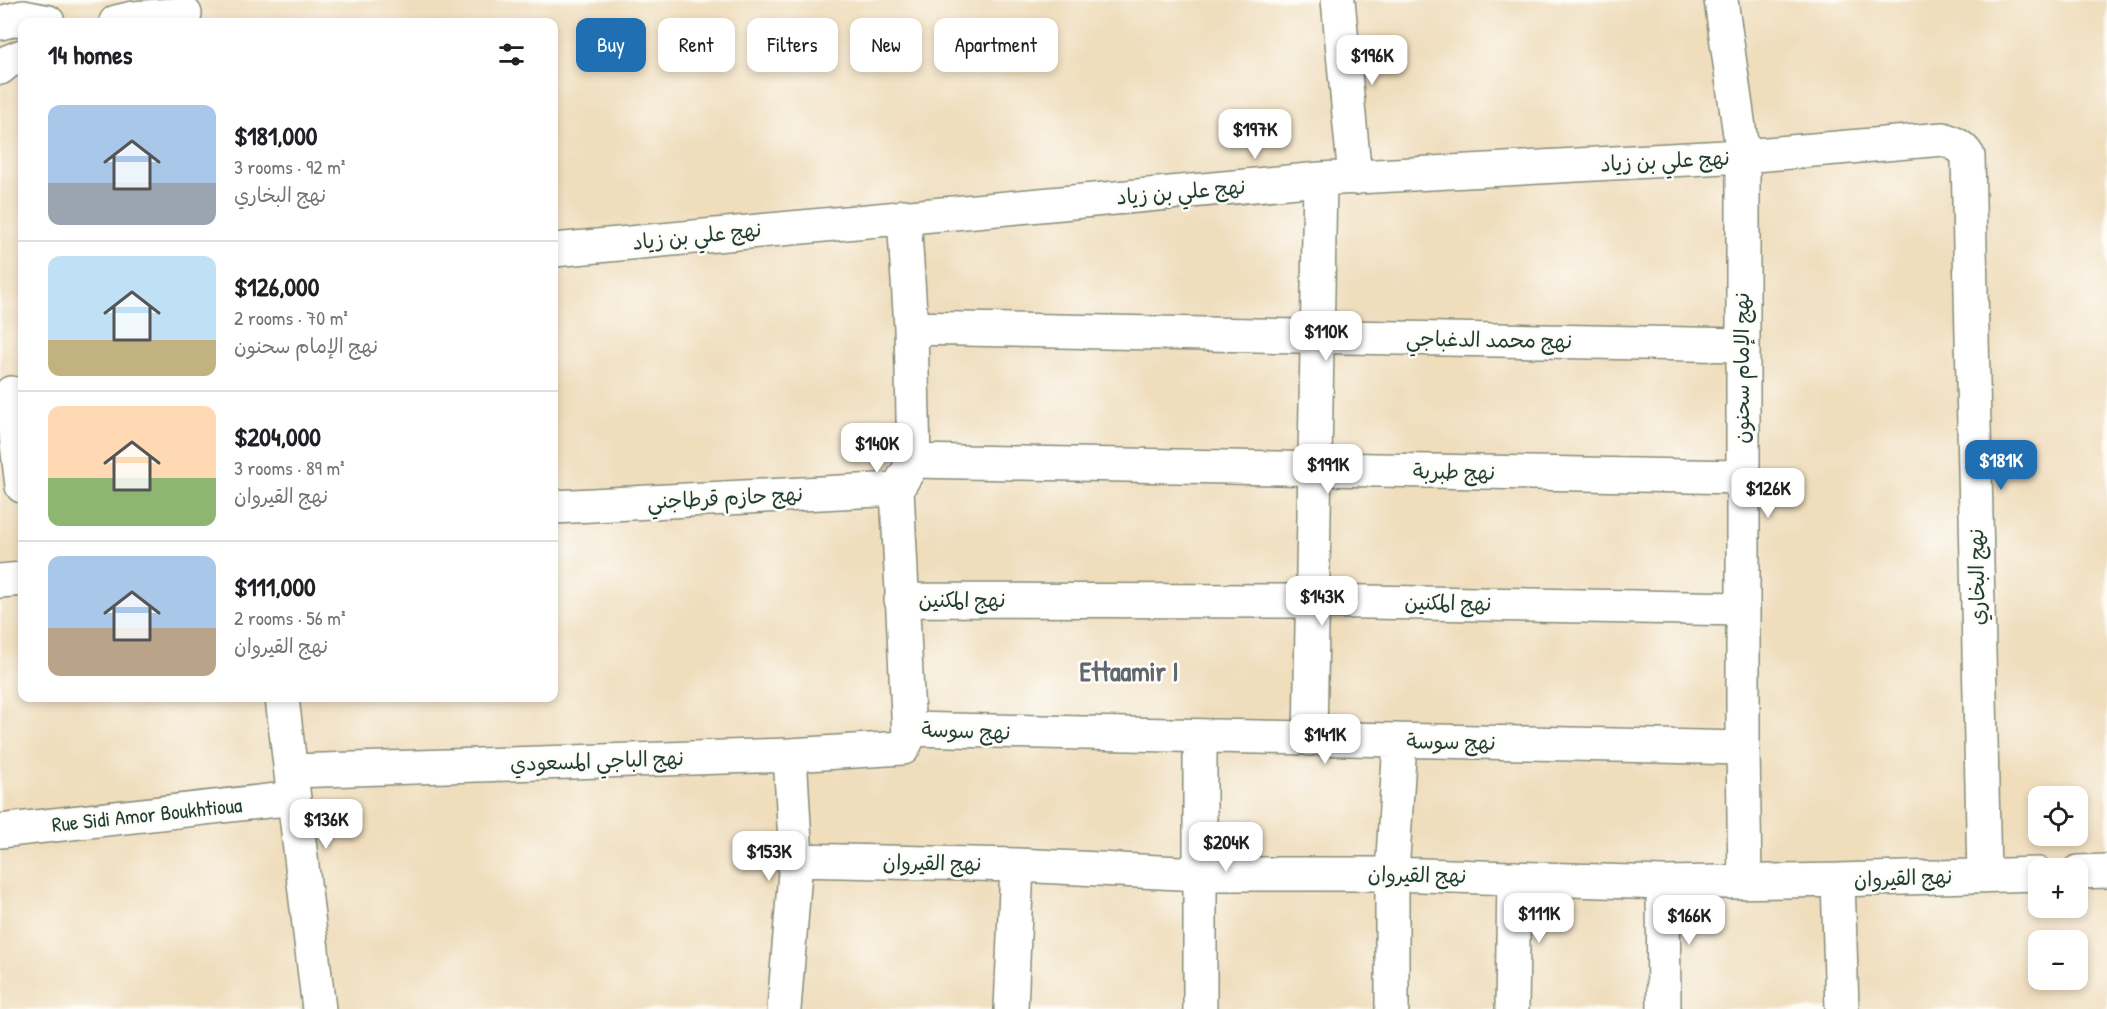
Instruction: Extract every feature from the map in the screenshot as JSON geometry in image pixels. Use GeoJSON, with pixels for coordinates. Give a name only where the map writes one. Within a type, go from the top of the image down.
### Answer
{"type":"FeatureCollection","features":[{"type":"Feature","properties":{"kind":"street"},"geometry":{"type":"LineString","coordinates":[[1338,0],[1355,178]]}},
{"type":"Feature","properties":{"kind":"street","name":"نهج الإمام سحنون"},"geometry":{"type":"LineString","coordinates":[[1721,0],[1743,156],[1742,477],[1745,882]]}},
{"type":"Feature","properties":{"kind":"street"},"geometry":{"type":"LineString","coordinates":[[133,18],[185,12]]}},
{"type":"Feature","properties":{"kind":"street"},"geometry":{"type":"LineString","coordinates":[[0,23],[18,18]]}},
{"type":"Feature","properties":{"kind":"street"},"geometry":{"type":"LineString","coordinates":[[0,68],[18,58]]}},
{"type":"Feature","properties":{"kind":"street","name":"نهج علي بن زياد"},"geometry":{"type":"LineString","coordinates":[[558,250],[1320,179],[1743,156],[1942,139],[1952,142]]}},
{"type":"Feature","properties":{"kind":"street","name":"نهج البخاري"},"geometry":{"type":"LineString","coordinates":[[1952,142],[1962,147],[1968,156],[1984,876]]}},
{"type":"Feature","properties":{"kind":"street"},"geometry":{"type":"LineString","coordinates":[[1310,739],[1320,179]]}},
{"type":"Feature","properties":{"kind":"street"},"geometry":{"type":"LineString","coordinates":[[904,216],[911,328],[914,461],[897,489],[906,739]]}},
{"type":"Feature","properties":{"kind":"street","name":"نهج محمد الدغباجي"},"geometry":{"type":"LineString","coordinates":[[911,328],[1742,345]]}},
{"type":"Feature","properties":{"kind":"street"},"geometry":{"type":"LineString","coordinates":[[11,393],[18,452]]}},
{"type":"Feature","properties":{"kind":"street","name":"نهج طبربة"},"geometry":{"type":"LineString","coordinates":[[914,461],[1742,477]]}},
{"type":"Feature","properties":{"kind":"street","name":"نهج حازم قرطاجني"},"geometry":{"type":"LineString","coordinates":[[558,507],[897,489]]}},
{"type":"Feature","properties":{"kind":"street"},"geometry":{"type":"LineString","coordinates":[[0,581],[18,579]]}},
{"type":"Feature","properties":{"kind":"street","name":"نهج المكنين"},"geometry":{"type":"LineString","coordinates":[[901,600],[1312,601],[1743,609]]}},
{"type":"Feature","properties":{"kind":"street"},"geometry":{"type":"LineString","coordinates":[[282,702],[319,1009]]}},
{"type":"Feature","properties":{"kind":"street"},"geometry":{"type":"LineString","coordinates":[[1200,737],[1200,1009]]}},
{"type":"Feature","properties":{"kind":"street","name":"نهج سوسة"},"geometry":{"type":"LineString","coordinates":[[906,739],[1200,737],[1743,747]]}},
{"type":"Feature","properties":{"kind":"street","name":"نهج الباجي المسعودي"},"geometry":{"type":"LineString","coordinates":[[292,785],[790,755],[906,739]]}},
{"type":"Feature","properties":{"kind":"street"},"geometry":{"type":"LineString","coordinates":[[1392,1009],[1392,874],[1400,741]]}},
{"type":"Feature","properties":{"kind":"street"},"geometry":{"type":"LineString","coordinates":[[784,1009],[796,860],[790,755]]}},
{"type":"Feature","properties":{"kind":"street","name":"Rue Sidi Amor Boukhtioua"},"geometry":{"type":"LineString","coordinates":[[0,831],[292,785]]}},
{"type":"Feature","properties":{"kind":"street","name":"نهج القيروان"},"geometry":{"type":"LineString","coordinates":[[796,860],[1017,865],[1200,874],[1392,874],[1663,883],[2028,874]]}},
{"type":"Feature","properties":{"kind":"street"},"geometry":{"type":"LineString","coordinates":[[1011,1009],[1017,865]]}},
{"type":"Feature","properties":{"kind":"street"},"geometry":{"type":"LineString","coordinates":[[2088,872],[2107,871]]}},
{"type":"Feature","properties":{"kind":"street"},"geometry":{"type":"LineString","coordinates":[[1512,1009],[1514,878]]}},
{"type":"Feature","properties":{"kind":"street"},"geometry":{"type":"LineString","coordinates":[[1838,880],[1842,1009]]}},
{"type":"Feature","properties":{"kind":"street"},"geometry":{"type":"LineString","coordinates":[[1663,883],[1664,1009]]}},
{"type":"Feature","properties":{"kind":"district","name":"Ettaamir I"},"geometry":{"type":"Point","coordinates":[1129,672]}}]}
